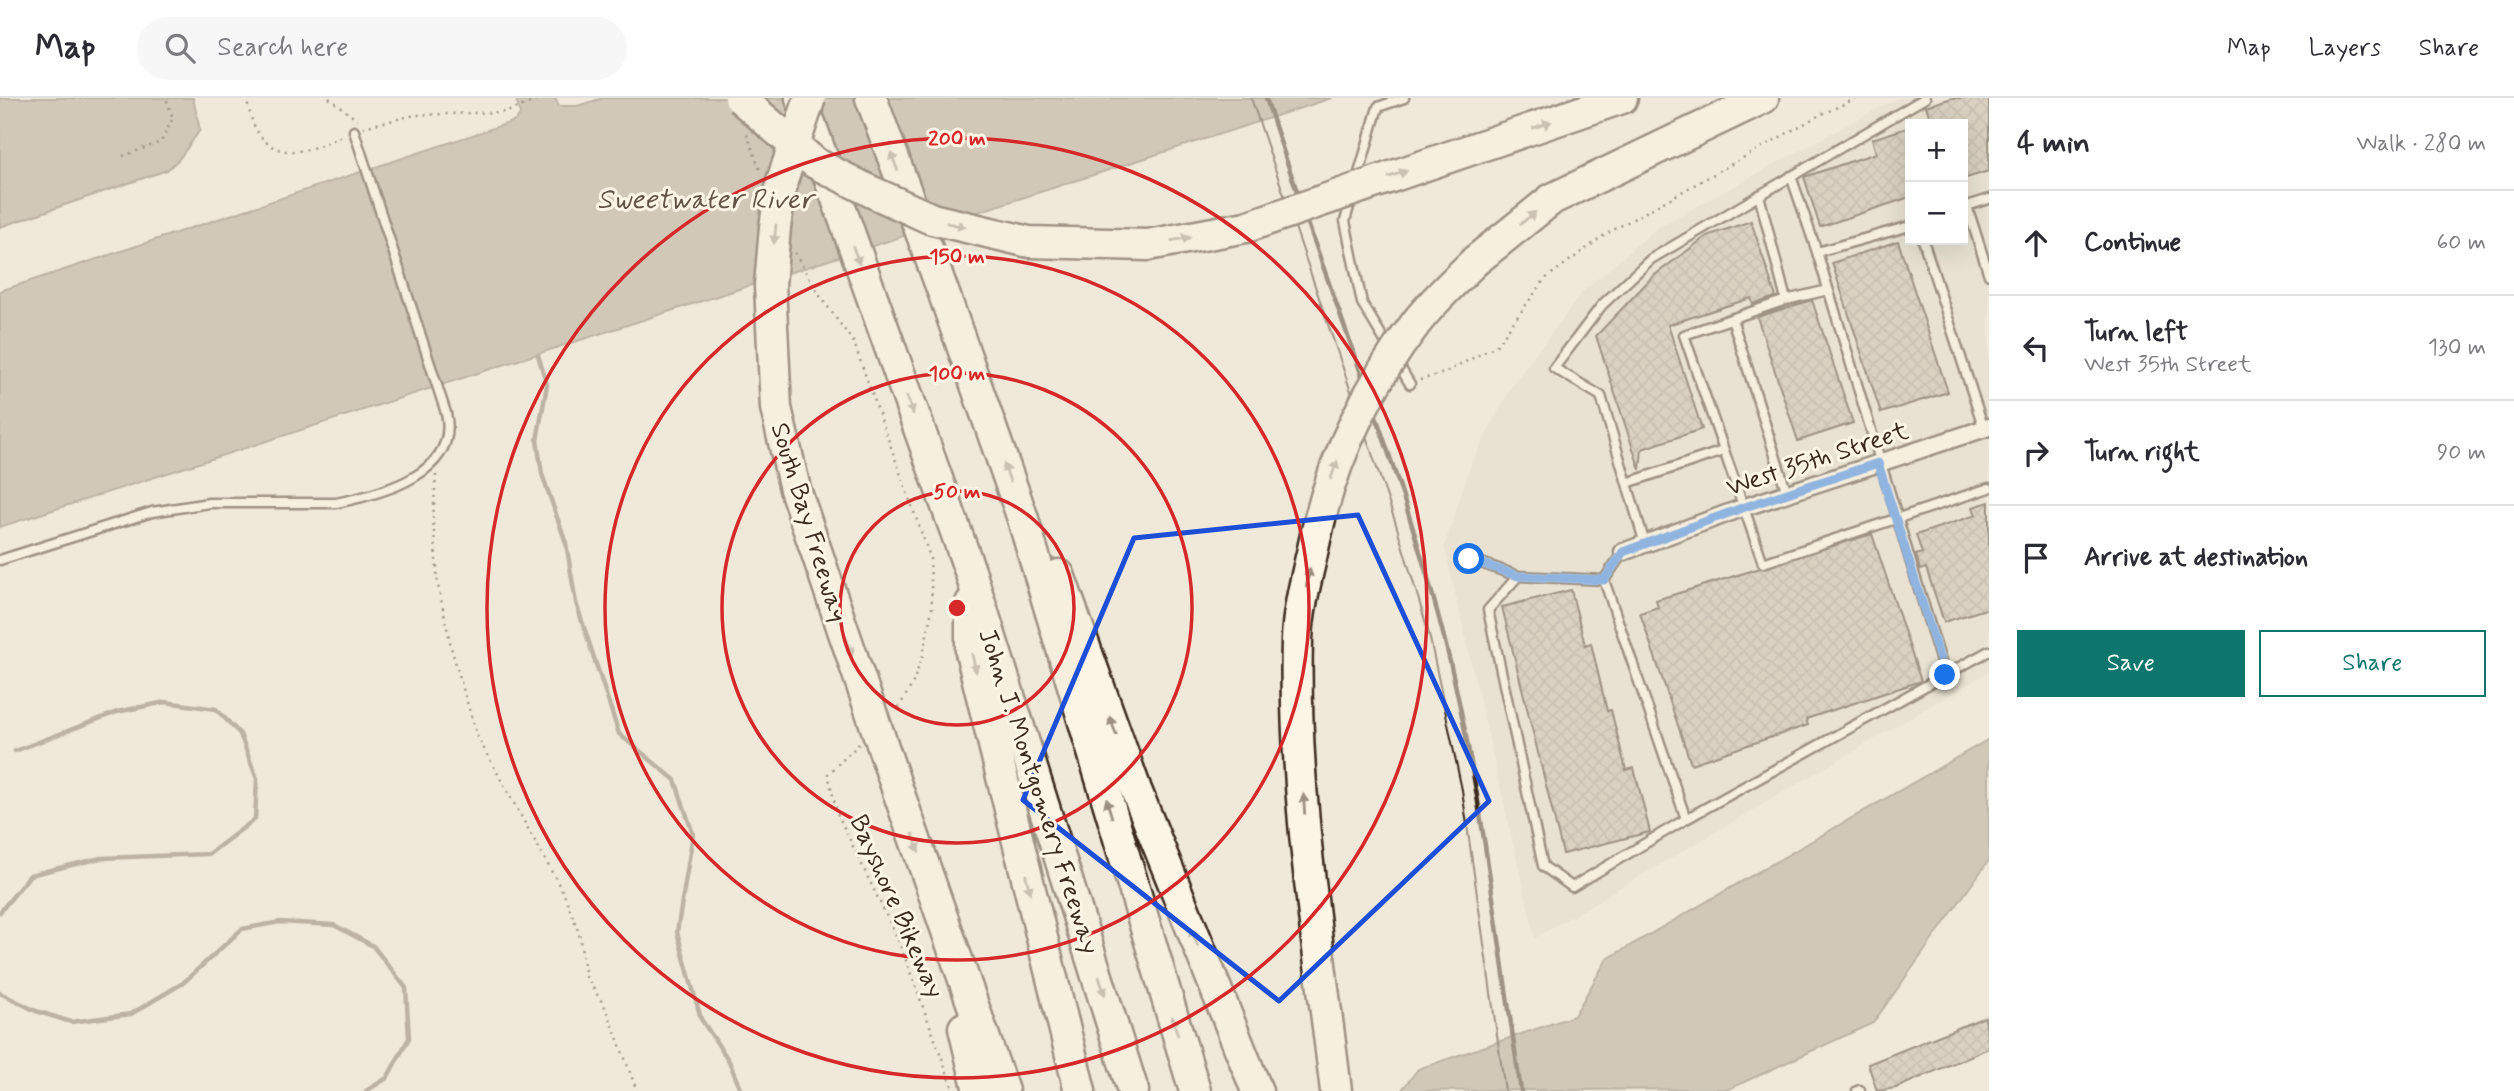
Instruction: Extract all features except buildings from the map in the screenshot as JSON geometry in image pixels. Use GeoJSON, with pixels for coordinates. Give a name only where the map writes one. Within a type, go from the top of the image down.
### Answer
{"type":"FeatureCollection","features":[{"type":"Feature","properties":{"kind":"highway"},"geometry":{"type":"LineString","coordinates":[[740,98],[815,163],[932,219],[1029,242],[1148,245],[1246,227],[1622,98]]}},
{"type":"Feature","properties":{"kind":"highway","name":"John J. Montgomery Freeway"},"geometry":{"type":"LineString","coordinates":[[801,98],[970,571],[1133,1091]]}},
{"type":"Feature","properties":{"kind":"highway","name":"South Bay Freeway"},"geometry":{"type":"LineString","coordinates":[[810,98],[782,181],[775,228],[770,285],[776,408],[795,489],[933,895]]}},
{"type":"Feature","properties":{"kind":"highway"},"geometry":{"type":"LineString","coordinates":[[871,98],[1022,516],[1195,1091]]}},
{"type":"Feature","properties":{"kind":"highway"},"geometry":{"type":"LineString","coordinates":[[1336,1091],[1307,838],[1299,731],[1297,637],[1325,494],[1344,441],[1416,323],[1475,261],[1552,199],[1763,98]]}},
{"type":"Feature","properties":{"kind":"highway"},"geometry":{"type":"LineString","coordinates":[[1022,516],[1054,562],[1136,790],[1257,1091]]}},
{"type":"Feature","properties":{"kind":"highway"},"geometry":{"type":"LineString","coordinates":[[970,571],[971,652],[1080,1091]]}},
{"type":"Feature","properties":{"kind":"highway"},"geometry":{"type":"LineString","coordinates":[[1307,838],[1329,915],[1354,1091]]}},
{"type":"Feature","properties":{"kind":"highway"},"geometry":{"type":"LineString","coordinates":[[933,895],[979,1091]]}},
{"type":"Feature","properties":{"kind":"highway"},"geometry":{"type":"LineString","coordinates":[[933,895],[1003,1091]]}},
{"type":"Feature","properties":{"kind":"street","name":"West 35th Street"},"geometry":{"type":"LineString","coordinates":[[1623,552],[1742,508],[1986,428]]}},
{"type":"Feature","properties":{"kind":"lane"},"geometry":{"type":"LineString","coordinates":[[1404,98],[1378,107],[1345,221],[1362,303],[1410,383]]}},
{"type":"Feature","properties":{"kind":"lane"},"geometry":{"type":"LineString","coordinates":[[1645,544],[1601,396],[1553,368],[1602,305],[1651,259],[1925,98]]}},
{"type":"Feature","properties":{"kind":"lane"},"geometry":{"type":"LineString","coordinates":[[0,560],[152,512],[209,503],[336,503],[354,499],[390,489],[418,475],[437,458],[450,429],[446,413],[354,131]]}},
{"type":"Feature","properties":{"kind":"lane"},"geometry":{"type":"LineString","coordinates":[[1791,176],[1817,252],[1878,463],[1945,675]]}},
{"type":"Feature","properties":{"kind":"lane"},"geometry":{"type":"LineString","coordinates":[[1759,195],[1786,300]]}},
{"type":"Feature","properties":{"kind":"lane"},"geometry":{"type":"LineString","coordinates":[[1968,206],[1989,199]]}},
{"type":"Feature","properties":{"kind":"lane"},"geometry":{"type":"LineString","coordinates":[[1968,216],[1989,275]]}},
{"type":"Feature","properties":{"kind":"lane"},"geometry":{"type":"LineString","coordinates":[[1817,252],[1905,227]]}},
{"type":"Feature","properties":{"kind":"lane"},"geometry":{"type":"LineString","coordinates":[[1925,245],[1986,428]]}},
{"type":"Feature","properties":{"kind":"lane"},"geometry":{"type":"LineString","coordinates":[[1828,290],[1786,300],[1684,335],[1763,563],[1895,516],[1989,488]]}},
{"type":"Feature","properties":{"kind":"lane"},"geometry":{"type":"LineString","coordinates":[[1732,319],[1787,493]]}},
{"type":"Feature","properties":{"kind":"lane"},"geometry":{"type":"LineString","coordinates":[[1627,483],[1723,451]]}},
{"type":"Feature","properties":{"kind":"lane"},"geometry":{"type":"LineString","coordinates":[[1604,580],[1623,552]]}},
{"type":"Feature","properties":{"kind":"lane"},"geometry":{"type":"LineString","coordinates":[[1469,559],[1518,576],[1604,580]]}},
{"type":"Feature","properties":{"kind":"lane"},"geometry":{"type":"LineString","coordinates":[[1518,576],[1489,610],[1543,866],[1572,887],[1686,819],[1989,651]]}},
{"type":"Feature","properties":{"kind":"lane"},"geometry":{"type":"LineString","coordinates":[[1604,580],[1686,819]]}},
{"type":"Feature","properties":{"kind":"path"},"geometry":{"type":"LineString","coordinates":[[123,156],[161,142],[173,118],[166,98]]}},
{"type":"Feature","properties":{"kind":"path"},"geometry":{"type":"LineString","coordinates":[[329,98],[365,126]]}},
{"type":"Feature","properties":{"kind":"path"},"geometry":{"type":"LineString","coordinates":[[499,113],[543,98]]}},
{"type":"Feature","properties":{"kind":"path"},"geometry":{"type":"LineString","coordinates":[[1410,383],[1444,373],[1496,346],[1545,279],[1605,234],[1818,116],[1857,98]]}},
{"type":"Feature","properties":{"kind":"path"},"geometry":{"type":"LineString","coordinates":[[820,296],[855,343],[930,557],[932,609],[923,655],[901,708]]}},
{"type":"Feature","properties":{"kind":"path"},"geometry":{"type":"LineString","coordinates":[[437,458],[433,519],[438,585],[452,651],[477,736],[564,894],[579,933],[586,977],[607,1010],[637,1091]]}},
{"type":"Feature","properties":{"kind":"path","name":"Bayshore Bikeway"},"geometry":{"type":"LineString","coordinates":[[859,744],[828,774],[837,813],[899,942],[955,1091]]}},
{"type":"Feature","properties":{"kind":"highlighted area"},"geometry":{"type":"Polygon","coordinates":[[[1358,515],[1489,801],[1279,1001],[1023,800],[1134,538],[1358,515]]]}},
{"type":"Feature","properties":{"kind":"shaded area"},"geometry":{"type":"Polygon","coordinates":[[[1897,98],[1989,98],[1989,672],[1535,938],[1444,546],[1471,464],[1512,385],[1583,291],[1658,227],[1897,98]]]}},
{"type":"Feature","properties":{"kind":"water"},"geometry":{"type":"Polygon","coordinates":[[[0,98],[193,98],[200,130],[179,159],[167,170],[0,227],[0,98]]]}},
{"type":"Feature","properties":{"kind":"water","name":"Sweetwater River"},"geometry":{"type":"Polygon","coordinates":[[[516,98],[555,98],[559,106],[577,106],[603,98],[1332,98],[0,527],[0,291],[515,121],[520,114],[516,98]]]}},
{"type":"Feature","properties":{"kind":"water"},"geometry":{"type":"Polygon","coordinates":[[[1989,739],[1989,860],[1873,1023],[1729,1089],[1401,1091],[1418,1069],[1574,1016],[1607,959],[1989,739]]]}},
{"type":"Feature","properties":{"kind":"waterway"},"geometry":{"type":"LineString","coordinates":[[538,355],[547,385],[537,440],[542,474],[566,543],[576,603],[619,734],[675,780],[693,834],[677,932],[701,1019],[729,1061],[741,1091]]}},
{"type":"Feature","properties":{"kind":"waterway"},"geometry":{"type":"LineString","coordinates":[[0,912],[30,875],[101,858],[209,854],[255,819],[257,779],[240,734],[216,709],[165,702],[117,712],[15,751]]}},
{"type":"Feature","properties":{"kind":"waterway"},"geometry":{"type":"LineString","coordinates":[[0,993],[36,1011],[71,1022],[131,1014],[183,983],[242,929],[280,922],[334,925],[373,946],[406,988],[409,1038],[387,1078],[366,1091]]}},
{"type":"Feature","properties":{"kind":"tram line"},"geometry":{"type":"LineString","coordinates":[[1251,98],[1395,521],[1429,634],[1462,790],[1505,1091]]}},
{"type":"Feature","properties":{"kind":"railway"},"geometry":{"type":"LineString","coordinates":[[1266,98],[1398,482],[1437,611],[1476,790],[1521,1091]]}},
{"type":"Feature","properties":{"kind":"route"},"geometry":{"type":"LineString","coordinates":[[1469,559],[1518,576],[1604,580],[1623,552],[1742,508],[1878,463],[1945,675]]}}]}
